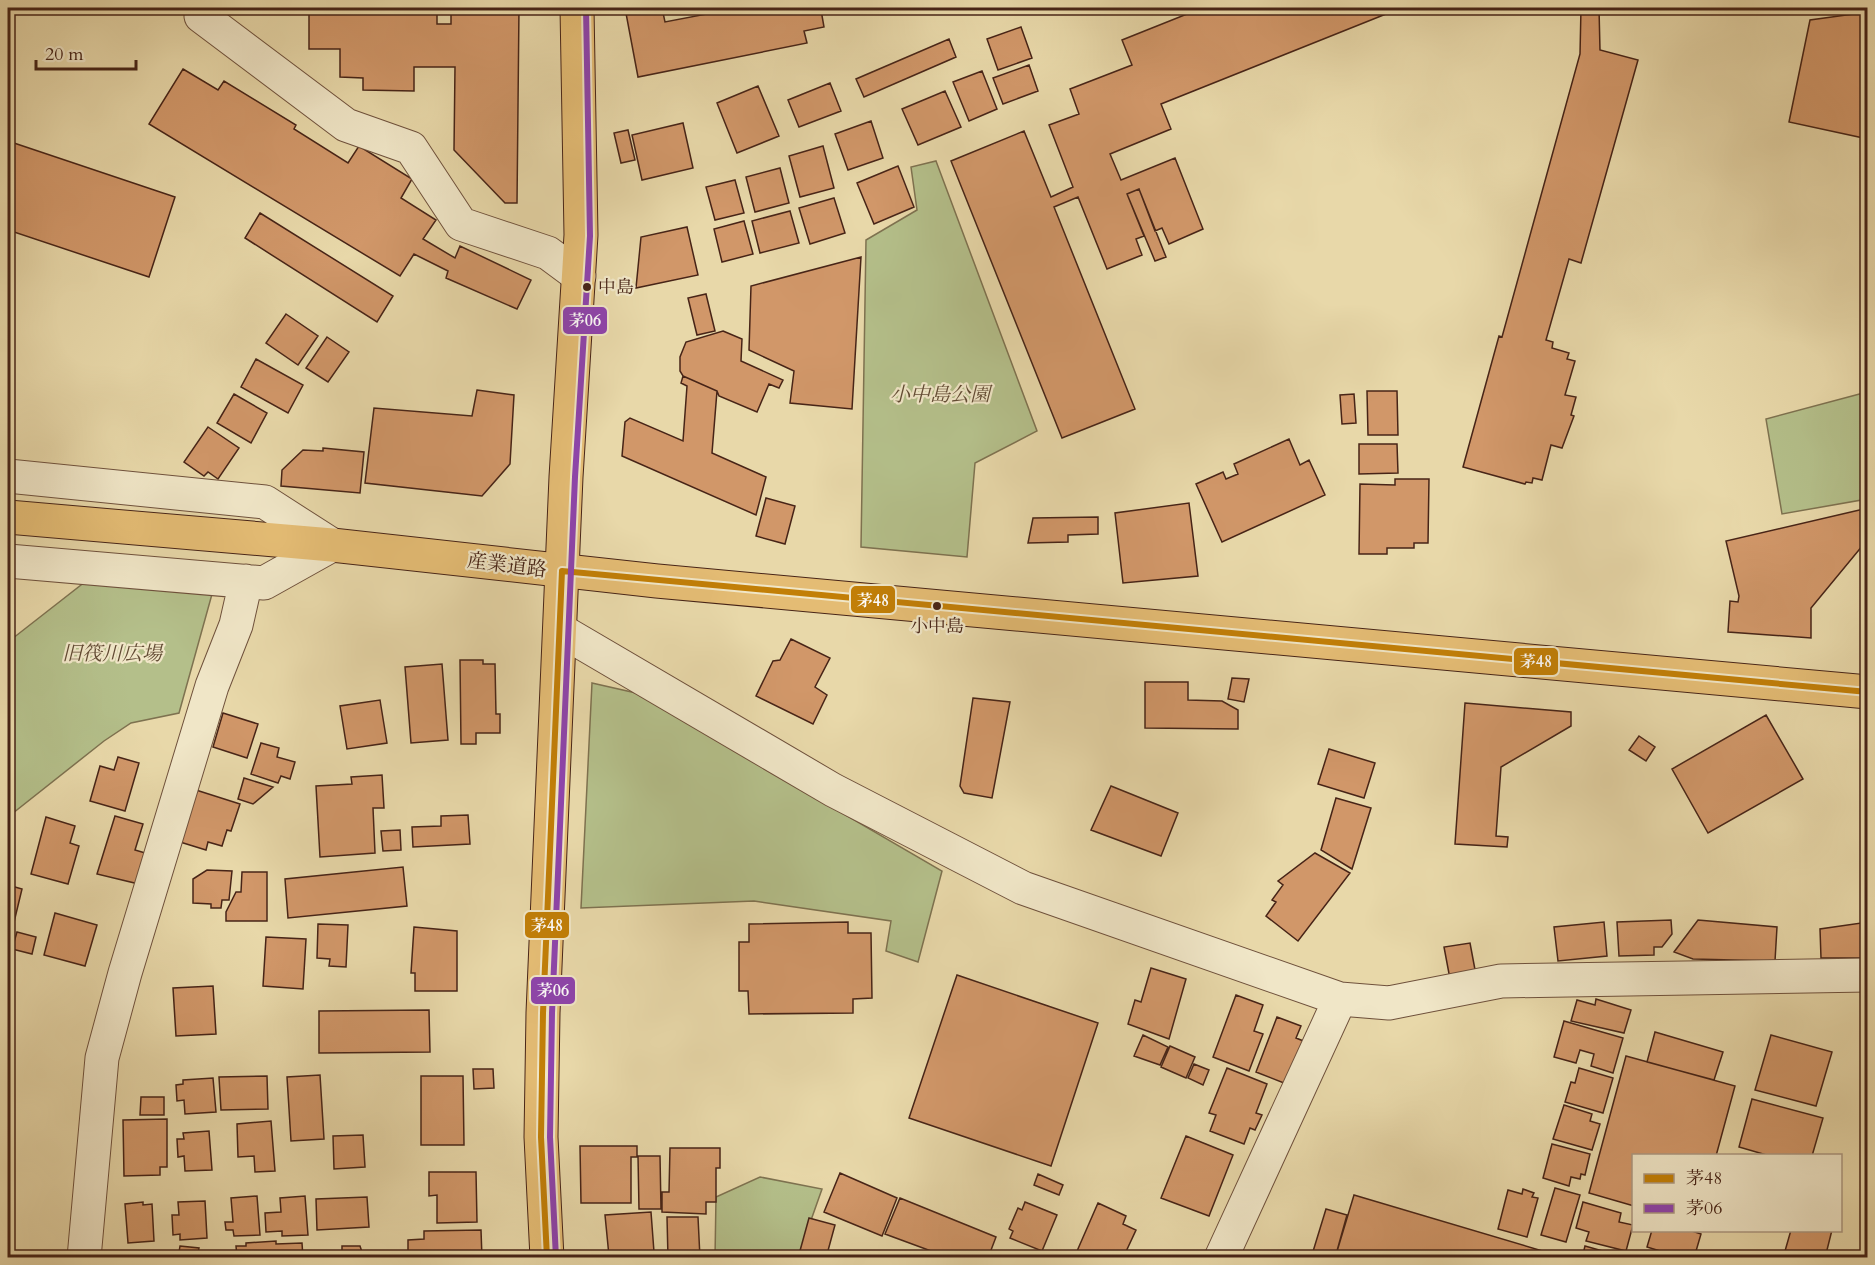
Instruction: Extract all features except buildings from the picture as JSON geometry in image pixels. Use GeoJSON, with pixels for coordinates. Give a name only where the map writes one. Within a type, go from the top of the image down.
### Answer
{"type":"FeatureCollection","features":[{"type":"Feature","properties":{"kind":"main road"},"geometry":{"type":"LineString","coordinates":[[547,1257],[541,1137],[543,1013],[562,571],[579,276],[580,76],[577,8]]}},
{"type":"Feature","properties":{"kind":"main road","name":"産業道路"},"geometry":{"type":"LineString","coordinates":[[8,517],[332,545],[562,571],[1868,692]]}},
{"type":"Feature","properties":{"kind":"street"},"geometry":{"type":"LineString","coordinates":[[201,16],[346,125],[411,148],[461,224],[548,253],[579,276]]}},
{"type":"Feature","properties":{"kind":"street"},"geometry":{"type":"LineString","coordinates":[[8,476],[265,502],[332,545],[264,583],[8,561]]}},
{"type":"Feature","properties":{"kind":"street"},"geometry":{"type":"LineString","coordinates":[[84,1257],[102,1058],[212,686],[236,625],[246,581]]}},
{"type":"Feature","properties":{"kind":"street"},"geometry":{"type":"LineString","coordinates":[[560,630],[833,790],[1023,888],[1340,999],[1389,1003],[1501,981],[1868,975]]}},
{"type":"Feature","properties":{"kind":"street"},"geometry":{"type":"LineString","coordinates":[[1221,1257],[1340,999]]}},
{"type":"Feature","properties":{"kind":"green space","name":"小中島公園"},"geometry":{"type":"Polygon","coordinates":[[[936,161],[1037,431],[975,463],[967,557],[861,547],[866,240],[917,210],[911,167],[936,161]]]}},
{"type":"Feature","properties":{"kind":"green space"},"geometry":{"type":"Polygon","coordinates":[[[1867,392],[1867,499],[1782,514],[1766,419],[1867,392]]]}},
{"type":"Feature","properties":{"kind":"green space","name":"旧筏川広場"},"geometry":{"type":"Polygon","coordinates":[[[90,578],[214,587],[179,713],[131,723],[104,741],[8,817],[8,642],[90,578]]]}},
{"type":"Feature","properties":{"kind":"green space"},"geometry":{"type":"Polygon","coordinates":[[[592,683],[636,693],[942,871],[918,962],[886,951],[891,921],[754,901],[581,908],[592,683]]]}},
{"type":"Feature","properties":{"kind":"green space"},"geometry":{"type":"Polygon","coordinates":[[[760,1177],[822,1189],[798,1257],[715,1258],[716,1197],[760,1177]]]}},
{"type":"Feature","properties":{"kind":"transit line","name":"茅06"},"geometry":{"type":"LineString","coordinates":[[556,1258],[550,1137],[552,1013],[575,477],[590,236],[586,8]]}},
{"type":"Feature","properties":{"kind":"transit line","name":"茅48"},"geometry":{"type":"LineString","coordinates":[[547,1258],[541,1137],[543,1013],[562,571],[1868,692]]}},
{"type":"Feature","properties":{"kind":"place","name":"中島"},"geometry":{"type":"Point","coordinates":[587,287]}},
{"type":"Feature","properties":{"kind":"place","name":"小中島"},"geometry":{"type":"Point","coordinates":[937,606]}}]}
